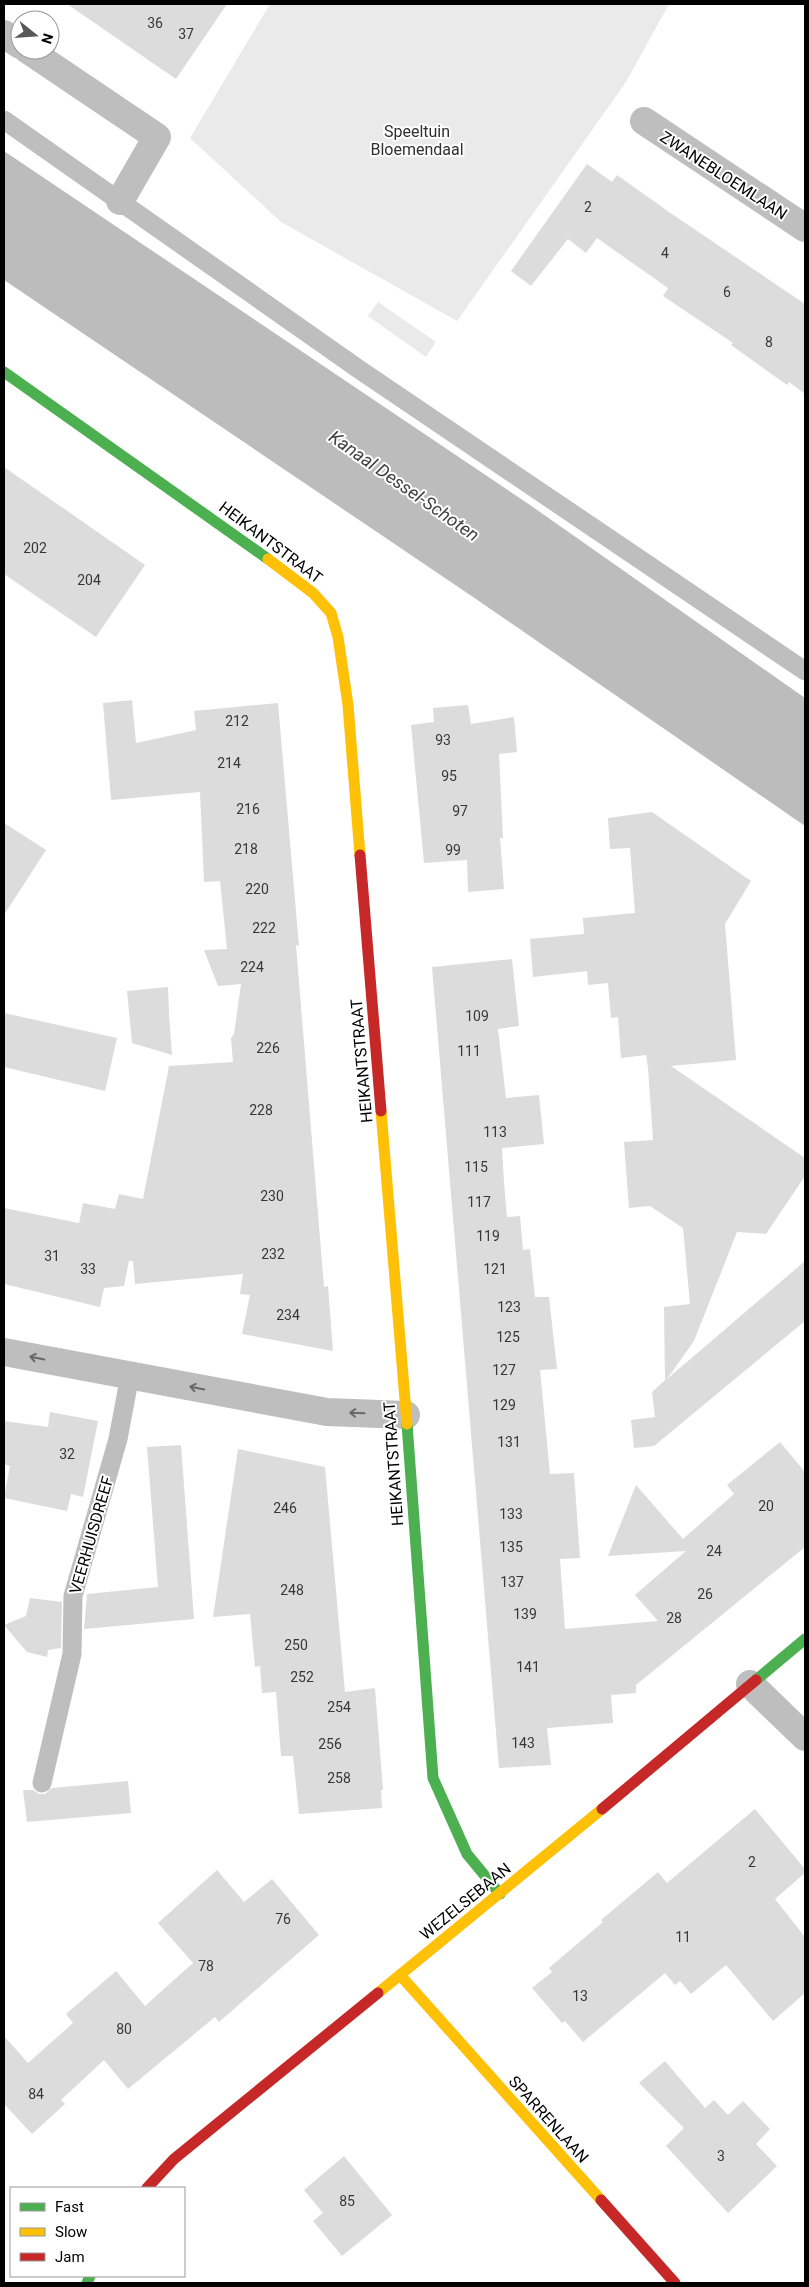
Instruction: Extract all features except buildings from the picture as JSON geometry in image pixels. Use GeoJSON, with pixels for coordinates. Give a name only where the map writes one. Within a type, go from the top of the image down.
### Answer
{"type":"FeatureCollection","features":[{"type":"Feature","properties":{"kind":"street"},"geometry":{"type":"LineString","coordinates":[[43,60],[157,137],[120,201]]}},
{"type":"Feature","properties":{"kind":"street","name":"ZWANEBLOEMLAAN"},"geometry":{"type":"LineString","coordinates":[[644,121],[805,228]]}},
{"type":"Feature","properties":{"kind":"street","name":"HEIKANTSTRAAT"},"geometry":{"type":"LineString","coordinates":[[4,372],[224,526],[313,593],[331,613],[338,637],[348,705],[406,1415],[432,1778],[467,1854],[500,1894]]}},
{"type":"Feature","properties":{"kind":"street"},"geometry":{"type":"LineString","coordinates":[[4,1352],[326,1412],[406,1415]]}},
{"type":"Feature","properties":{"kind":"street","name":"WEZELSEBAAN"},"geometry":{"type":"LineString","coordinates":[[148,2187],[174,2159],[500,1894],[805,1639]]}},
{"type":"Feature","properties":{"kind":"street"},"geometry":{"type":"LineString","coordinates":[[750,1684],[805,1737]]}},
{"type":"Feature","properties":{"kind":"street","name":"SPARRENLAAN"},"geometry":{"type":"LineString","coordinates":[[400,1975],[675,2283]]}},
{"type":"Feature","properties":{"kind":"lane"},"geometry":{"type":"LineString","coordinates":[[4,120],[360,370],[805,671]]}},
{"type":"Feature","properties":{"kind":"lane","name":"VEERHUISDREEF"},"geometry":{"type":"LineString","coordinates":[[42,1783],[72,1654],[73,1596],[118,1439],[130,1375]]}},
{"type":"Feature","properties":{"kind":"green space","name":"Speeltuin Bloemendaal"},"geometry":{"type":"Polygon","coordinates":[[[270,4],[669,4],[626,82],[457,321],[281,222],[190,138],[270,4]]]}},
{"type":"Feature","properties":{"kind":"green space"},"geometry":{"type":"Polygon","coordinates":[[[378,302],[436,342],[426,357],[368,316],[378,302]]]}},
{"type":"Feature","properties":{"kind":"water","name":"Kanaal Dessel-Schoten"},"geometry":{"type":"Polygon","coordinates":[[[4,151],[530,505],[805,698],[805,826],[476,599],[4,280],[4,151]]]}},
{"type":"Feature","properties":{"kind":"traffic: fast"},"geometry":{"type":"LineString","coordinates":[[4,372],[268,559]]}},
{"type":"Feature","properties":{"kind":"traffic: fast"},"geometry":{"type":"LineString","coordinates":[[407,1424],[433,1778],[467,1854],[500,1894]]}},
{"type":"Feature","properties":{"kind":"traffic: fast"},"geometry":{"type":"LineString","coordinates":[[756,1680],[805,1639]]}},
{"type":"Feature","properties":{"kind":"traffic: fast"},"geometry":{"type":"LineString","coordinates":[[87,2283],[90,2277]]}},
{"type":"Feature","properties":{"kind":"traffic: slow"},"geometry":{"type":"LineString","coordinates":[[268,559],[313,593],[331,613],[338,637],[348,705],[360,855]]}},
{"type":"Feature","properties":{"kind":"traffic: slow"},"geometry":{"type":"LineString","coordinates":[[381,1111],[407,1424]]}},
{"type":"Feature","properties":{"kind":"traffic: slow"},"geometry":{"type":"LineString","coordinates":[[378,1993],[602,1809]]}},
{"type":"Feature","properties":{"kind":"traffic: slow"},"geometry":{"type":"LineString","coordinates":[[400,1975],[601,2200]]}},
{"type":"Feature","properties":{"kind":"traffic: jam"},"geometry":{"type":"LineString","coordinates":[[360,855],[381,1111]]}},
{"type":"Feature","properties":{"kind":"traffic: jam"},"geometry":{"type":"LineString","coordinates":[[602,1809],[756,1680]]}},
{"type":"Feature","properties":{"kind":"traffic: jam"},"geometry":{"type":"LineString","coordinates":[[148,2187],[174,2159],[378,1993]]}},
{"type":"Feature","properties":{"kind":"traffic: jam"},"geometry":{"type":"LineString","coordinates":[[601,2200],[675,2283]]}}]}
